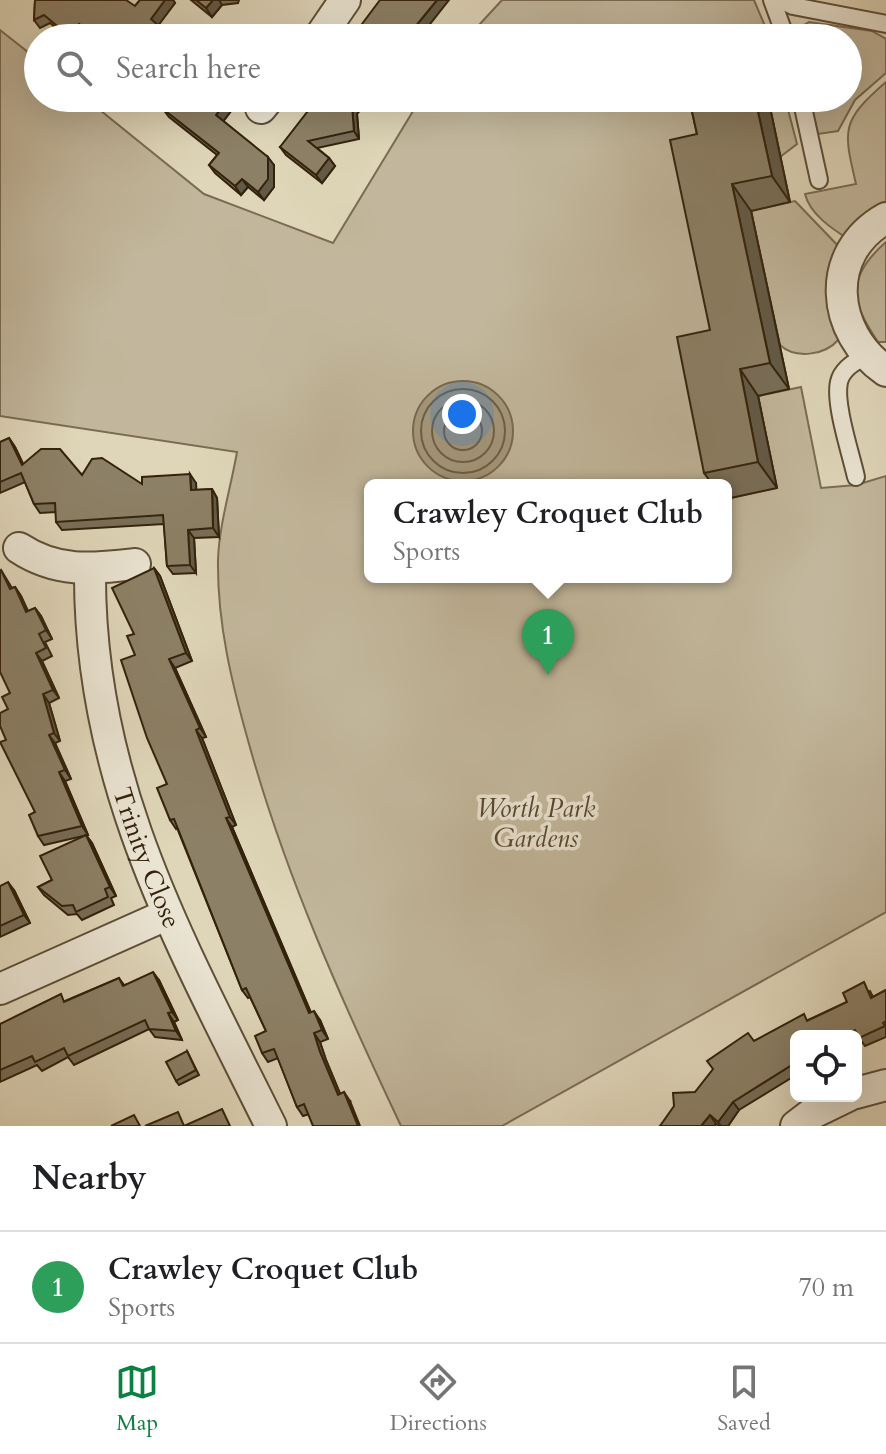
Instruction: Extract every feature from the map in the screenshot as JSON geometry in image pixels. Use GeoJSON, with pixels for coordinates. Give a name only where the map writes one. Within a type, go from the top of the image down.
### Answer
{"type":"FeatureCollection","features":[{"type":"Feature","properties":{"kind":"street"},"geometry":{"type":"LineString","coordinates":[[329,24],[345,0]]}},
{"type":"Feature","properties":{"kind":"street"},"geometry":{"type":"LineString","coordinates":[[876,364],[847,322],[840,296],[843,272],[864,233],[886,218]]}},
{"type":"Feature","properties":{"kind":"street"},"geometry":{"type":"LineString","coordinates":[[19,548],[50,565],[90,569],[135,564]]}},
{"type":"Feature","properties":{"kind":"street","name":"Trinity Close"},"geometry":{"type":"LineString","coordinates":[[90,569],[92,649],[109,744],[133,828],[166,915],[271,1126]]}},
{"type":"Feature","properties":{"kind":"street"},"geometry":{"type":"LineString","coordinates":[[0,989],[166,915]]}},
{"type":"Feature","properties":{"kind":"street"},"geometry":{"type":"LineString","coordinates":[[862,1091],[886,1085]]}},
{"type":"Feature","properties":{"kind":"street"},"geometry":{"type":"LineString","coordinates":[[796,1126],[836,1102]]}},
{"type":"Feature","properties":{"kind":"lane"},"geometry":{"type":"LineString","coordinates":[[772,0],[781,24]]}},
{"type":"Feature","properties":{"kind":"lane"},"geometry":{"type":"LineString","coordinates":[[781,0],[793,6],[886,24]]}},
{"type":"Feature","properties":{"kind":"lane"},"geometry":{"type":"LineString","coordinates":[[804,112],[819,180]]}},
{"type":"Feature","properties":{"kind":"lane"},"geometry":{"type":"LineString","coordinates":[[856,477],[838,394],[839,380],[846,369],[876,364]]}},
{"type":"Feature","properties":{"kind":"green space"},"geometry":{"type":"Polygon","coordinates":[[[502,0],[754,0],[764,24],[480,24],[502,0]]]}},
{"type":"Feature","properties":{"kind":"green space","name":"Worth Park Gardens"},"geometry":{"type":"Polygon","coordinates":[[[0,30],[24,49],[24,112],[102,112],[204,194],[333,243],[413,112],[703,112],[729,356],[720,479],[364,479],[364,583],[732,583],[732,498],[776,488],[758,396],[801,387],[821,488],[856,485],[886,476],[886,912],[502,1126],[401,1126],[298,890],[264,793],[237,699],[223,630],[218,560],[237,452],[0,416],[0,30]]]}},
{"type":"Feature","properties":{"kind":"green space"},"geometry":{"type":"Polygon","coordinates":[[[862,30],[886,39],[886,73],[862,94],[862,30]]]}},
{"type":"Feature","properties":{"kind":"green space"},"geometry":{"type":"Polygon","coordinates":[[[886,82],[886,207],[848,239],[816,214],[805,194],[856,184],[849,150],[849,127],[871,95],[886,82]]]}},
{"type":"Feature","properties":{"kind":"green space"},"geometry":{"type":"Polygon","coordinates":[[[771,112],[789,112],[797,144],[780,157],[771,112]]]}},
{"type":"Feature","properties":{"kind":"green space"},"geometry":{"type":"Polygon","coordinates":[[[812,112],[848,112],[838,131],[818,134],[812,112]]]}},
{"type":"Feature","properties":{"kind":"green space"},"geometry":{"type":"Polygon","coordinates":[[[795,201],[843,251],[839,339],[826,349],[810,354],[794,352],[780,345],[751,211],[795,201]]]}},
{"type":"Feature","properties":{"kind":"green space"},"geometry":{"type":"Polygon","coordinates":[[[886,242],[886,342],[878,342],[862,314],[856,290],[864,267],[886,242]]]}},
{"type":"Feature","properties":{"kind":"water"},"geometry":{"type":"Polygon","coordinates":[[[453,382],[473,382],[491,390],[504,403],[512,421],[512,441],[504,459],[491,472],[476,479],[450,479],[435,472],[422,459],[414,441],[414,421],[422,403],[435,390],[453,382]]]}},
{"type":"Feature","properties":{"kind":"building"},"geometry":{"type":"Polygon","coordinates":[[[35,0],[126,0],[135,6],[140,0],[165,0],[151,19],[157,24],[55,24],[44,15],[34,20],[35,0]]]}},
{"type":"Feature","properties":{"kind":"building"},"geometry":{"type":"Polygon","coordinates":[[[196,0],[213,0],[206,8],[196,0]]]}},
{"type":"Feature","properties":{"kind":"building"},"geometry":{"type":"Polygon","coordinates":[[[380,0],[437,0],[417,24],[362,24],[380,0]]]}},
{"type":"Feature","properties":{"kind":"building"},"geometry":{"type":"Polygon","coordinates":[[[167,112],[218,112],[216,115],[268,157],[268,179],[258,192],[242,179],[235,186],[209,165],[219,153],[167,112]]]}},
{"type":"Feature","properties":{"kind":"building"},"geometry":{"type":"Polygon","coordinates":[[[307,112],[353,112],[354,131],[308,141],[329,158],[316,175],[280,147],[307,112]]]}},
{"type":"Feature","properties":{"kind":"building"},"geometry":{"type":"Polygon","coordinates":[[[692,112],[758,112],[772,176],[732,184],[770,363],[740,369],[758,462],[704,473],[677,337],[710,330],[670,140],[697,134],[692,112]]]}},
{"type":"Feature","properties":{"kind":"building"},"geometry":{"type":"Polygon","coordinates":[[[9,438],[22,465],[41,449],[60,449],[82,475],[92,459],[102,458],[142,484],[142,477],[190,474],[191,490],[212,489],[213,528],[188,530],[190,565],[167,566],[163,515],[56,522],[55,503],[34,504],[21,473],[0,482],[0,442],[9,438]]]}},
{"type":"Feature","properties":{"kind":"building"},"geometry":{"type":"Polygon","coordinates":[[[154,568],[186,653],[169,659],[200,728],[196,730],[230,817],[226,818],[309,1013],[314,1011],[322,1030],[314,1033],[338,1095],[344,1092],[358,1126],[313,1126],[304,1104],[297,1107],[274,1049],[262,1053],[255,1036],[266,1031],[246,988],[242,990],[174,819],[170,820],[157,788],[167,784],[147,738],[121,660],[135,655],[127,636],[134,634],[112,588],[154,568]]]}},
{"type":"Feature","properties":{"kind":"building"},"geometry":{"type":"Polygon","coordinates":[[[1,570],[10,589],[15,587],[26,612],[35,608],[46,630],[39,634],[46,648],[36,653],[53,690],[43,694],[54,733],[49,735],[65,770],[59,772],[82,826],[38,836],[29,815],[35,812],[0,742],[6,740],[0,726],[0,713],[8,709],[2,697],[10,693],[0,672],[1,570]]]}},
{"type":"Feature","properties":{"kind":"building"},"geometry":{"type":"Polygon","coordinates":[[[86,835],[110,887],[105,889],[108,897],[76,912],[73,905],[62,906],[38,887],[52,880],[40,856],[86,835]]]}},
{"type":"Feature","properties":{"kind":"building"},"geometry":{"type":"Polygon","coordinates":[[[8,882],[24,915],[0,926],[0,886],[8,882]]]}},
{"type":"Feature","properties":{"kind":"building"},"geometry":{"type":"Polygon","coordinates":[[[153,972],[172,1012],[168,1013],[176,1031],[149,1029],[145,1020],[68,1056],[64,1048],[35,1062],[32,1056],[0,1070],[0,1024],[61,994],[64,1002],[119,978],[123,986],[153,972]]]}},
{"type":"Feature","properties":{"kind":"building"},"geometry":{"type":"Polygon","coordinates":[[[864,982],[871,998],[886,990],[885,1026],[862,1037],[862,1030],[790,1030],[790,1066],[733,1102],[718,1122],[710,1115],[701,1126],[660,1126],[674,1106],[673,1093],[695,1092],[713,1069],[707,1061],[748,1033],[754,1041],[804,1014],[807,1021],[847,1002],[843,993],[864,982]]]}},
{"type":"Feature","properties":{"kind":"building"},"geometry":{"type":"Polygon","coordinates":[[[187,1051],[196,1070],[176,1081],[166,1062],[187,1051]]]}},
{"type":"Feature","properties":{"kind":"building"},"geometry":{"type":"Polygon","coordinates":[[[222,1109],[230,1126],[184,1126],[222,1109]]]}},
{"type":"Feature","properties":{"kind":"building"},"geometry":{"type":"Polygon","coordinates":[[[178,1112],[184,1126],[145,1126],[178,1112]]]}},
{"type":"Feature","properties":{"kind":"building"},"geometry":{"type":"Polygon","coordinates":[[[134,1115],[140,1126],[111,1126],[134,1115]]]}},
{"type":"Feature","properties":{"kind":"place","name":"Crawley Croquet Club"},"geometry":{"type":"Point","coordinates":[548,675]}}]}
